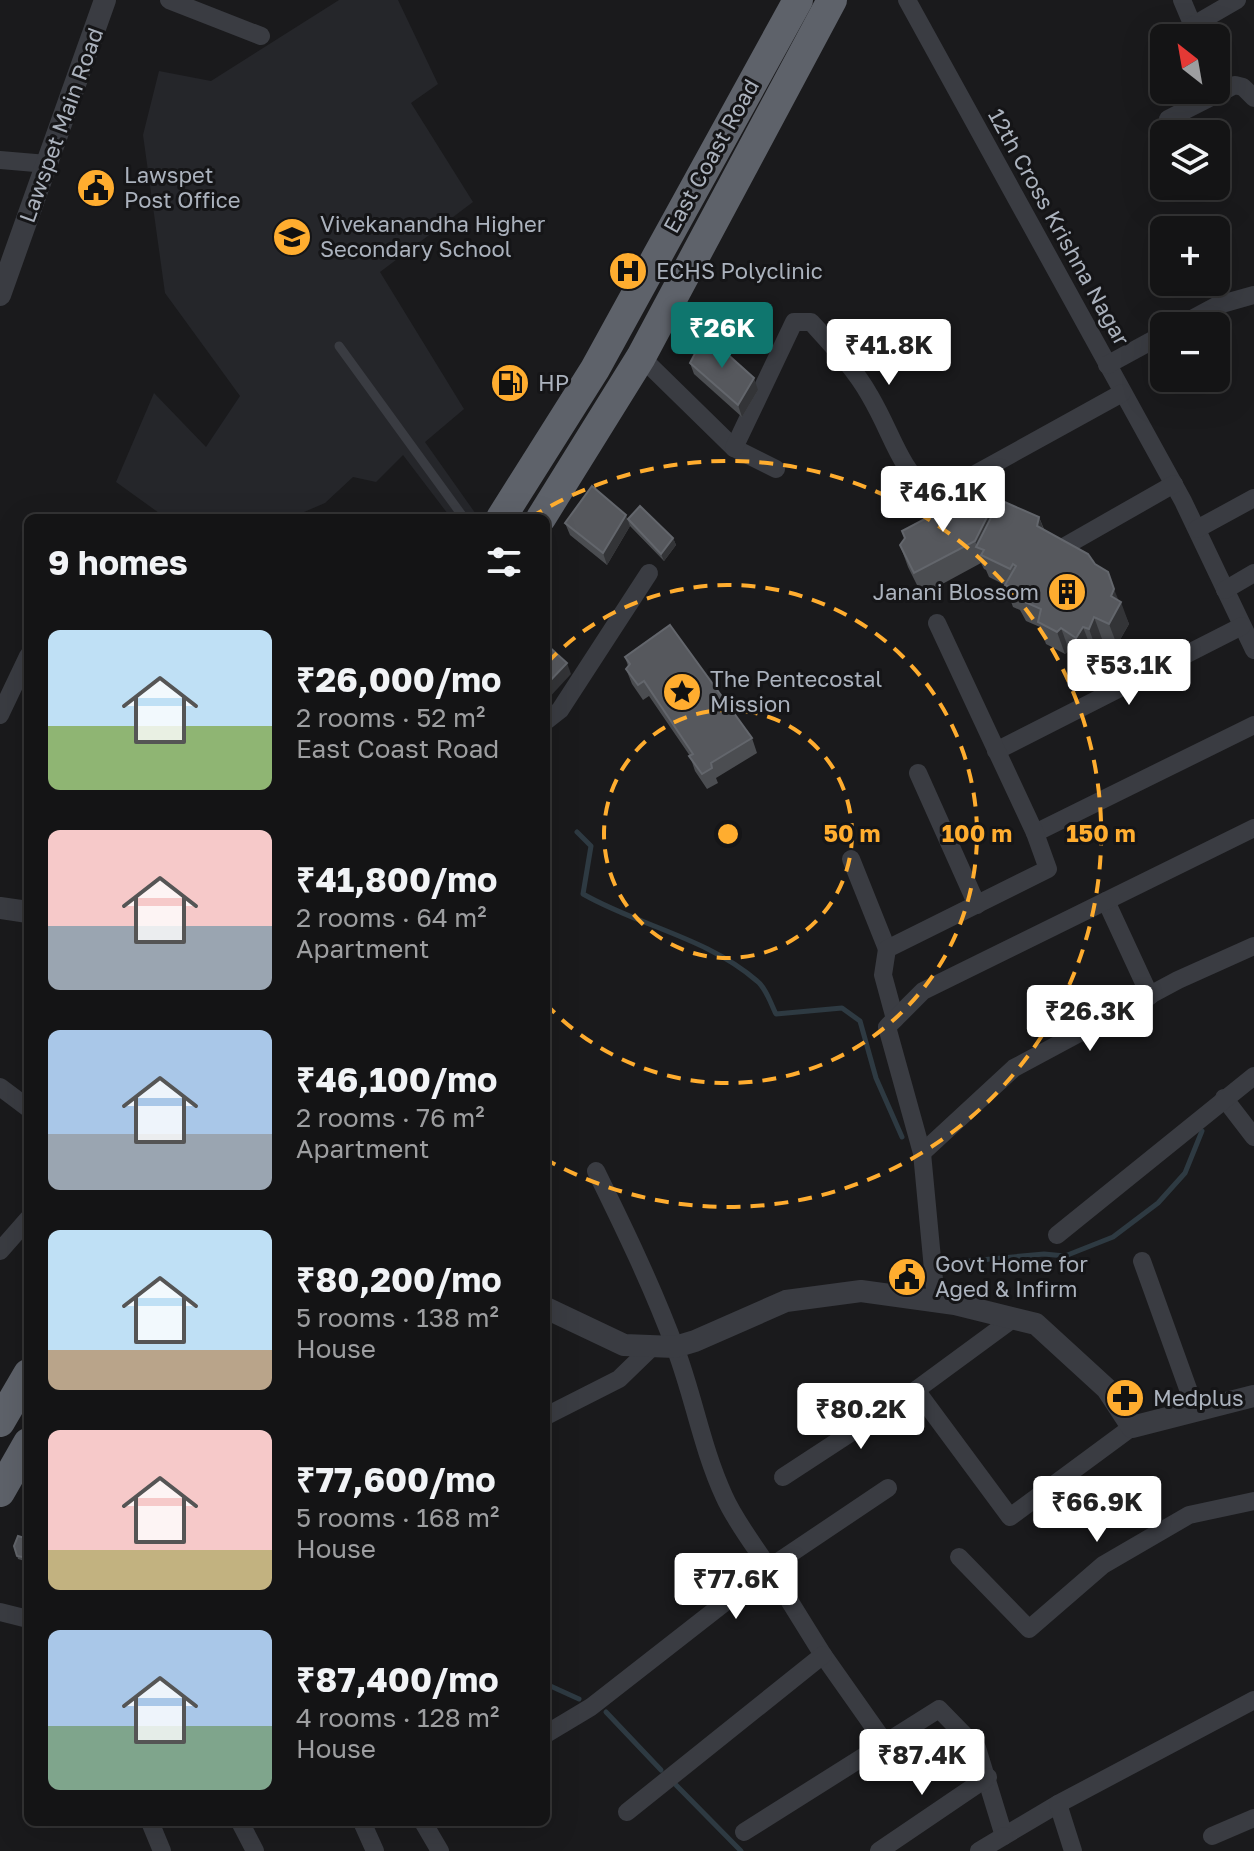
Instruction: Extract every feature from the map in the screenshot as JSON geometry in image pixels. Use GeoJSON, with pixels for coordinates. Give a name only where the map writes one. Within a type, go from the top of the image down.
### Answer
{"type":"FeatureCollection","features":[{"type":"Feature","properties":{"kind":"highway","name":"East Coast Road"},"geometry":{"type":"LineString","coordinates":[[504,514],[595,369],[798,0]]}},
{"type":"Feature","properties":{"kind":"highway","name":"East Coast Road"},"geometry":{"type":"LineString","coordinates":[[543,514],[641,357],[832,0]]}},
{"type":"Feature","properties":{"kind":"highway"},"geometry":{"type":"LineString","coordinates":[[0,1422],[24,1381]]}},
{"type":"Feature","properties":{"kind":"highway"},"geometry":{"type":"LineString","coordinates":[[0,1492],[24,1450]]}},
{"type":"Feature","properties":{"kind":"street","name":"Lawspet Main Road"},"geometry":{"type":"LineString","coordinates":[[0,295],[105,0]]}},
{"type":"Feature","properties":{"kind":"street"},"geometry":{"type":"LineString","coordinates":[[169,0],[261,36]]}},
{"type":"Feature","properties":{"kind":"street","name":"12th Cross Krishna Nagar"},"geometry":{"type":"LineString","coordinates":[[907,0],[1174,484],[1254,650]]}},
{"type":"Feature","properties":{"kind":"street"},"geometry":{"type":"LineString","coordinates":[[1182,0],[1192,24]]}},
{"type":"Feature","properties":{"kind":"street"},"geometry":{"type":"LineString","coordinates":[[1206,24],[1237,0]]}},
{"type":"Feature","properties":{"kind":"street"},"geometry":{"type":"LineString","coordinates":[[1230,84],[1243,87],[1254,98]]}},
{"type":"Feature","properties":{"kind":"street"},"geometry":{"type":"LineString","coordinates":[[1168,119],[1189,104]]}},
{"type":"Feature","properties":{"kind":"street"},"geometry":{"type":"LineString","coordinates":[[0,160],[47,164]]}},
{"type":"Feature","properties":{"kind":"street"},"geometry":{"type":"LineString","coordinates":[[1205,312],[1254,295]]}},
{"type":"Feature","properties":{"kind":"street"},"geometry":{"type":"LineString","coordinates":[[734,448],[794,322],[811,322],[841,354],[870,395],[907,473],[932,498],[1122,393]]}},
{"type":"Feature","properties":{"kind":"street"},"geometry":{"type":"LineString","coordinates":[[1107,365],[1150,342]]}},
{"type":"Feature","properties":{"kind":"street"},"geometry":{"type":"LineString","coordinates":[[641,357],[734,448],[776,469]]}},
{"type":"Feature","properties":{"kind":"street"},"geometry":{"type":"LineString","coordinates":[[1060,549],[1174,484]]}},
{"type":"Feature","properties":{"kind":"street"},"geometry":{"type":"LineString","coordinates":[[1197,529],[1254,498]]}},
{"type":"Feature","properties":{"kind":"street"},"geometry":{"type":"LineString","coordinates":[[550,718],[560,710],[649,573]]}},
{"type":"Feature","properties":{"kind":"street"},"geometry":{"type":"LineString","coordinates":[[1225,590],[1254,573]]}},
{"type":"Feature","properties":{"kind":"street"},"geometry":{"type":"LineString","coordinates":[[887,949],[1048,869],[1035,833],[937,623]]}},
{"type":"Feature","properties":{"kind":"street"},"geometry":{"type":"LineString","coordinates":[[996,751],[1242,626]]}},
{"type":"Feature","properties":{"kind":"street"},"geometry":{"type":"LineString","coordinates":[[0,715],[24,664]]}},
{"type":"Feature","properties":{"kind":"street"},"geometry":{"type":"LineString","coordinates":[[1035,833],[1254,725]]}},
{"type":"Feature","properties":{"kind":"street"},"geometry":{"type":"LineString","coordinates":[[918,773],[977,905]]}},
{"type":"Feature","properties":{"kind":"street"},"geometry":{"type":"LineString","coordinates":[[936,1301],[922,1153],[887,1027],[923,991],[1254,828]]}},
{"type":"Feature","properties":{"kind":"street"},"geometry":{"type":"LineString","coordinates":[[851,859],[887,949],[883,975],[895,1019]]}},
{"type":"Feature","properties":{"kind":"street"},"geometry":{"type":"LineString","coordinates":[[1106,901],[1150,996]]}},
{"type":"Feature","properties":{"kind":"street"},"geometry":{"type":"LineString","coordinates":[[0,908],[24,911]]}},
{"type":"Feature","properties":{"kind":"street"},"geometry":{"type":"LineString","coordinates":[[922,1153],[1014,1068],[1150,996],[1254,946]]}},
{"type":"Feature","properties":{"kind":"street"},"geometry":{"type":"LineString","coordinates":[[1057,1235],[1254,1076]]}},
{"type":"Feature","properties":{"kind":"street"},"geometry":{"type":"LineString","coordinates":[[0,1087],[24,1105]]}},
{"type":"Feature","properties":{"kind":"street"},"geometry":{"type":"LineString","coordinates":[[1224,1098],[1254,1137]]}},
{"type":"Feature","properties":{"kind":"street"},"geometry":{"type":"LineString","coordinates":[[596,1171],[641,1264],[664,1346],[689,1386],[696,1425],[725,1498],[823,1655],[885,1743]]}},
{"type":"Feature","properties":{"kind":"street"},"geometry":{"type":"LineString","coordinates":[[0,1251],[24,1224]]}},
{"type":"Feature","properties":{"kind":"street"},"geometry":{"type":"LineString","coordinates":[[1142,1261],[1196,1411]]}},
{"type":"Feature","properties":{"kind":"street"},"geometry":{"type":"LineString","coordinates":[[550,1310],[624,1345],[664,1346],[695,1341],[786,1301],[861,1291],[936,1301],[1036,1324],[1107,1389],[1132,1427]]}},
{"type":"Feature","properties":{"kind":"street"},"geometry":{"type":"LineString","coordinates":[[783,1477],[916,1390],[1014,1318]]}},
{"type":"Feature","properties":{"kind":"street"},"geometry":{"type":"LineString","coordinates":[[550,1414],[619,1379],[664,1346]]}},
{"type":"Feature","properties":{"kind":"street"},"geometry":{"type":"LineString","coordinates":[[916,1390],[1010,1517],[1132,1427],[1254,1396]]}},
{"type":"Feature","properties":{"kind":"street"},"geometry":{"type":"LineString","coordinates":[[550,1732],[591,1707],[769,1568],[888,1488]]}},
{"type":"Feature","properties":{"kind":"street"},"geometry":{"type":"LineString","coordinates":[[959,1557],[1029,1629],[1103,1565],[1189,1515],[1253,1503]]}},
{"type":"Feature","properties":{"kind":"street"},"geometry":{"type":"LineString","coordinates":[[0,1612],[24,1618]]}},
{"type":"Feature","properties":{"kind":"street"},"geometry":{"type":"LineString","coordinates":[[627,1812],[823,1655]]}},
{"type":"Feature","properties":{"kind":"street"},"geometry":{"type":"LineString","coordinates":[[979,1851],[1058,1804],[1254,1700]]}},
{"type":"Feature","properties":{"kind":"street"},"geometry":{"type":"LineString","coordinates":[[744,1832],[939,1709],[977,1748],[1004,1836]]}},
{"type":"Feature","properties":{"kind":"street"},"geometry":{"type":"LineString","coordinates":[[887,1849],[988,1777]]}},
{"type":"Feature","properties":{"kind":"street"},"geometry":{"type":"LineString","coordinates":[[1058,1804],[1073,1851]]}},
{"type":"Feature","properties":{"kind":"street"},"geometry":{"type":"LineString","coordinates":[[1212,1836],[1254,1818]]}},
{"type":"Feature","properties":{"kind":"street"},"geometry":{"type":"LineString","coordinates":[[152,1826],[162,1851]]}},
{"type":"Feature","properties":{"kind":"street"},"geometry":{"type":"LineString","coordinates":[[242,1826],[255,1851]]}},
{"type":"Feature","properties":{"kind":"street"},"geometry":{"type":"LineString","coordinates":[[364,1826],[375,1851]]}},
{"type":"Feature","properties":{"kind":"street"},"geometry":{"type":"LineString","coordinates":[[425,1826],[440,1851]]}},
{"type":"Feature","properties":{"kind":"lane"},"geometry":{"type":"LineString","coordinates":[[339,346],[461,514]]}},
{"type":"Feature","properties":{"kind":"shaded area","name":"Vivekanandha Higher Secondary School"},"geometry":{"type":"Polygon","coordinates":[[[339,0],[398,0],[438,84],[411,103],[473,202],[380,272],[464,409],[425,442],[476,514],[448,514],[403,455],[376,482],[353,477],[325,503],[299,514],[160,514],[116,482],[154,393],[206,447],[240,396],[165,293],[143,135],[159,71],[211,81],[339,0]]]}},
{"type":"Feature","properties":{"kind":"building"},"geometry":{"type":"Polygon","coordinates":[[[705,334],[754,378],[738,405],[690,363],[705,334]]]}},
{"type":"Feature","properties":{"kind":"building"},"geometry":{"type":"Polygon","coordinates":[[[592,486],[626,515],[603,553],[565,523],[592,486]]]}},
{"type":"Feature","properties":{"kind":"building","name":"Janani Blossom"},"geometry":{"type":"Polygon","coordinates":[[[1000,500],[1039,517],[1037,526],[1088,554],[1095,564],[1108,572],[1114,589],[1111,596],[1121,602],[1109,624],[1094,617],[1089,629],[1083,627],[1076,638],[1061,628],[1057,632],[1038,622],[1041,609],[1018,599],[1012,588],[1005,585],[1016,566],[1013,564],[1010,569],[981,555],[984,550],[976,547],[1000,500]]]}},
{"type":"Feature","properties":{"kind":"building"},"geometry":{"type":"Polygon","coordinates":[[[982,501],[989,513],[975,541],[914,573],[900,545],[905,538],[902,531],[955,503],[982,501]]]}},
{"type":"Feature","properties":{"kind":"building"},"geometry":{"type":"Polygon","coordinates":[[[640,506],[673,538],[661,554],[628,519],[640,506]]]}},
{"type":"Feature","properties":{"kind":"building"},"geometry":{"type":"Polygon","coordinates":[[[670,625],[752,738],[711,763],[712,768],[702,774],[689,756],[693,754],[644,681],[638,685],[626,669],[630,664],[625,657],[670,625]]]}},
{"type":"Feature","properties":{"kind":"building"},"geometry":{"type":"Polygon","coordinates":[[[550,648],[567,663],[550,681],[550,648]]]}},
{"type":"Feature","properties":{"kind":"building"},"geometry":{"type":"Polygon","coordinates":[[[18,1536],[24,1538],[24,1557],[17,1556],[14,1546],[18,1536]]]}},
{"type":"Feature","properties":{"kind":"waterway"},"geometry":{"type":"LineString","coordinates":[[577,832],[591,846],[583,894],[695,943],[738,966],[760,984],[776,1014],[842,1008],[860,1021],[876,1078],[902,1137]]}},
{"type":"Feature","properties":{"kind":"waterway"},"geometry":{"type":"LineString","coordinates":[[959,1262],[1044,1254],[1065,1256],[1113,1237],[1158,1203],[1185,1173],[1202,1131]]}},
{"type":"Feature","properties":{"kind":"waterway"},"geometry":{"type":"LineString","coordinates":[[550,1686],[579,1699]]}},
{"type":"Feature","properties":{"kind":"waterway"},"geometry":{"type":"LineString","coordinates":[[606,1712],[661,1770]]}},
{"type":"Feature","properties":{"kind":"waterway"},"geometry":{"type":"LineString","coordinates":[[676,1785],[741,1851]]}},
{"type":"Feature","properties":{"kind":"place","name":"Lawspet Post Office"},"geometry":{"type":"Point","coordinates":[96,188]}},
{"type":"Feature","properties":{"kind":"place","name":"Vivekanandha Higher Secondary School"},"geometry":{"type":"Point","coordinates":[292,237]}},
{"type":"Feature","properties":{"kind":"place","name":"ECHS Polyclinic"},"geometry":{"type":"Point","coordinates":[628,271]}},
{"type":"Feature","properties":{"kind":"place","name":"HP"},"geometry":{"type":"Point","coordinates":[510,383]}},
{"type":"Feature","properties":{"kind":"place","name":"Janani Blossom"},"geometry":{"type":"Point","coordinates":[1067,592]}},
{"type":"Feature","properties":{"kind":"place","name":"The Pentecostal Mission"},"geometry":{"type":"Point","coordinates":[682,692]}},
{"type":"Feature","properties":{"kind":"place","name":"Govt Home for Aged & Infirm"},"geometry":{"type":"Point","coordinates":[907,1277]}},
{"type":"Feature","properties":{"kind":"place","name":"Medplus"},"geometry":{"type":"Point","coordinates":[1125,1398]}}]}
